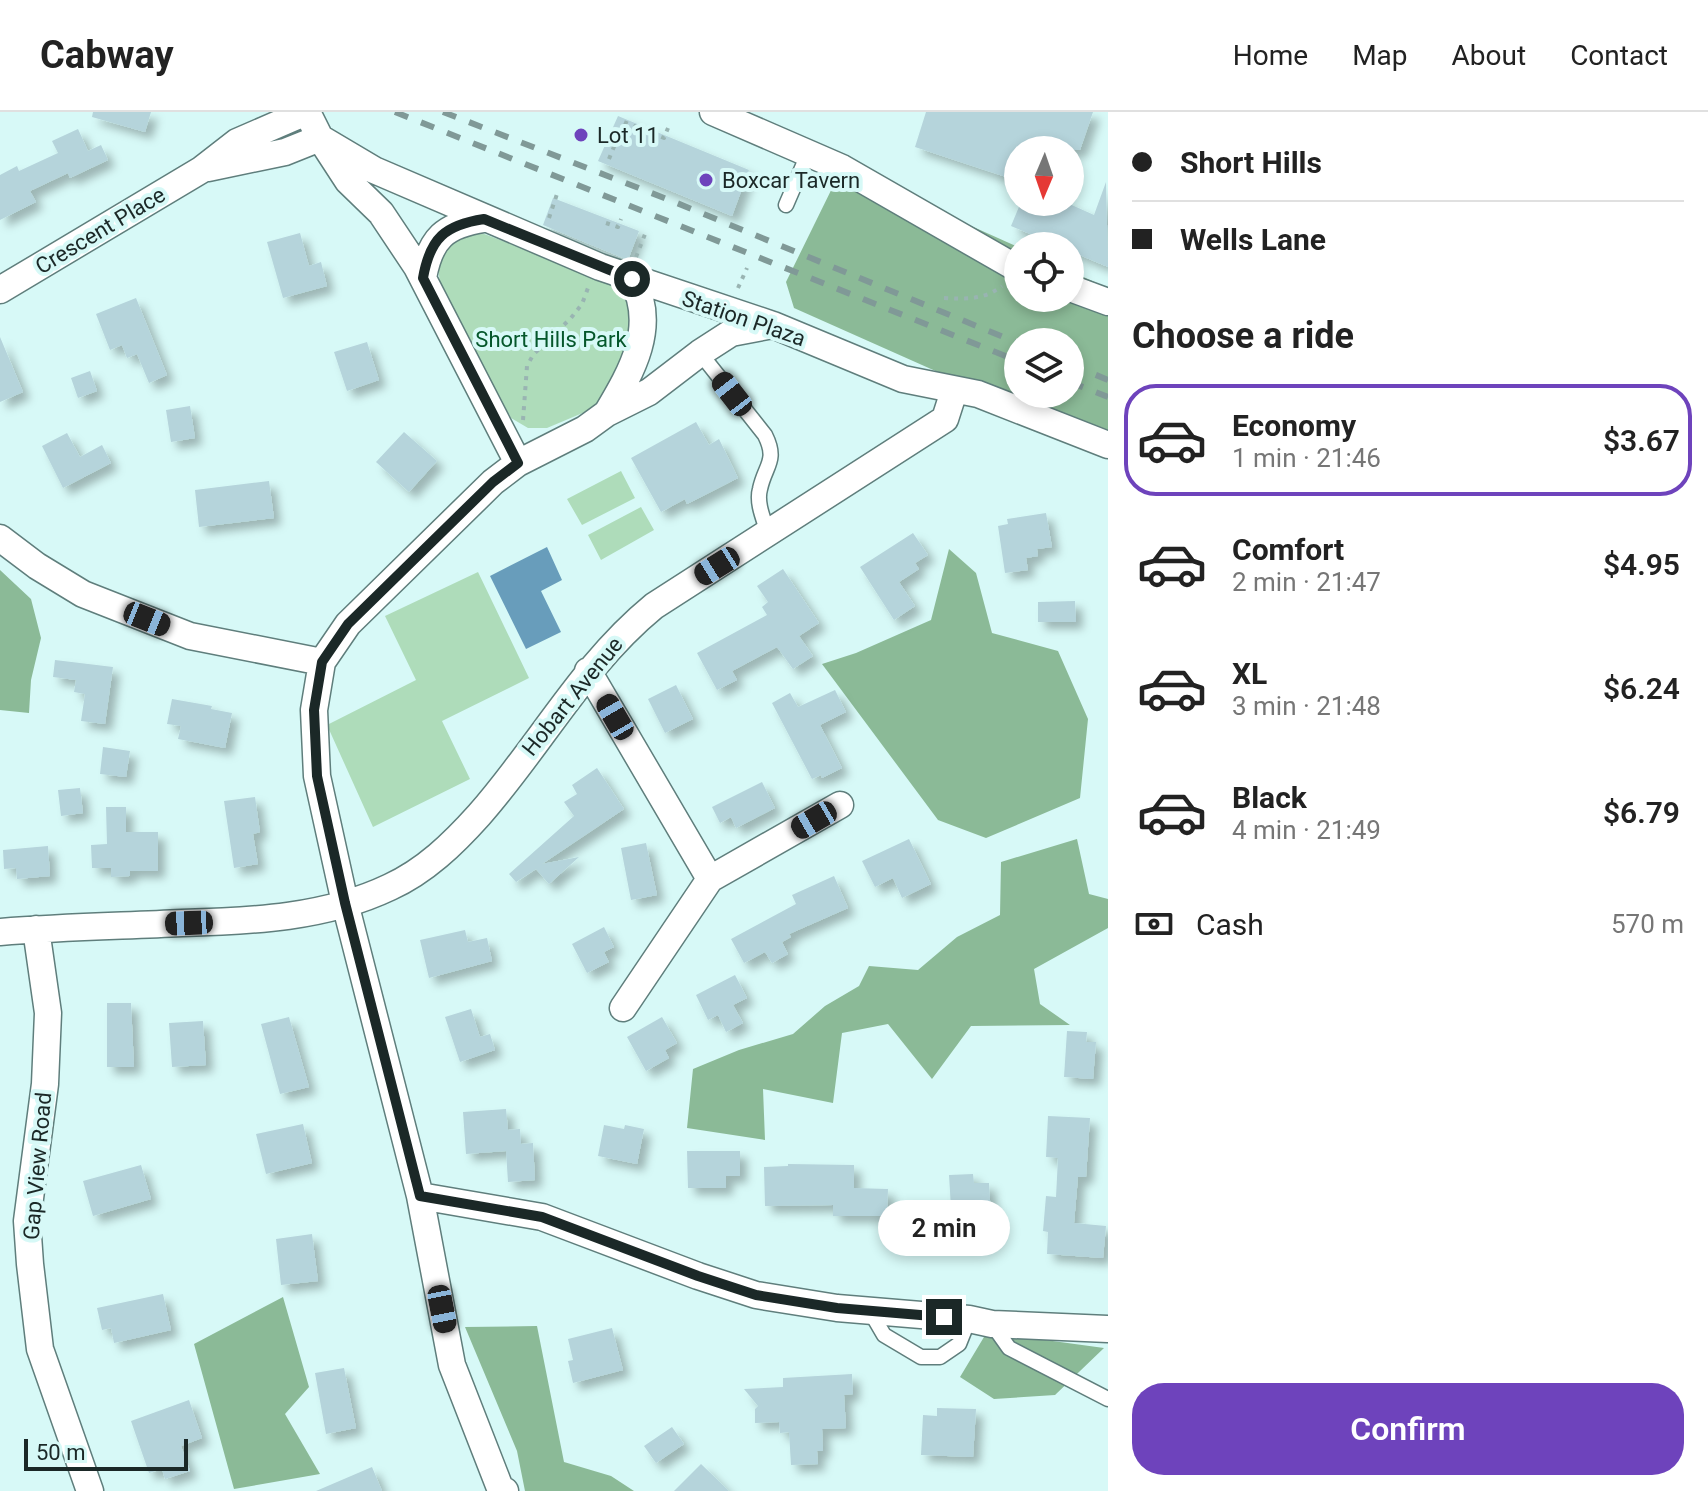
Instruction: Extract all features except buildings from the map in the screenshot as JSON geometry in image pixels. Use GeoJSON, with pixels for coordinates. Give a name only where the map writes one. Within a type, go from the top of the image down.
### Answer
{"type":"FeatureCollection","features":[{"type":"Feature","properties":{"kind":"street"},"geometry":{"type":"LineString","coordinates":[[306,112],[348,181],[381,213],[423,278],[518,463]]}},
{"type":"Feature","properties":{"kind":"street","name":"Crescent Place"},"geometry":{"type":"LineString","coordinates":[[0,290],[201,170],[237,142],[306,112]]}},
{"type":"Feature","properties":{"kind":"street"},"geometry":{"type":"LineString","coordinates":[[713,112],[759,121],[808,154],[842,168],[1004,261]]}},
{"type":"Feature","properties":{"kind":"street","name":"Crescent Place"},"geometry":{"type":"LineString","coordinates":[[201,170],[285,152],[320,138]]}},
{"type":"Feature","properties":{"kind":"street","name":"Station Plaza"},"geometry":{"type":"LineString","coordinates":[[320,138],[374,170],[632,279],[773,325],[903,379],[954,391]]}},
{"type":"Feature","properties":{"kind":"street"},"geometry":{"type":"LineString","coordinates":[[423,278],[425,265],[438,236],[459,223],[484,219]]}},
{"type":"Feature","properties":{"kind":"street"},"geometry":{"type":"LineString","coordinates":[[607,413],[623,386],[643,334],[643,298],[632,279]]}},
{"type":"Feature","properties":{"kind":"street"},"geometry":{"type":"LineString","coordinates":[[1084,293],[1108,302]]}},
{"type":"Feature","properties":{"kind":"street"},"geometry":{"type":"LineString","coordinates":[[501,1490],[452,1365],[420,1196],[345,903],[317,776],[314,710],[322,662],[348,624],[493,482],[518,463],[649,392],[731,333],[773,325]]}},
{"type":"Feature","properties":{"kind":"street"},"geometry":{"type":"LineString","coordinates":[[954,391],[978,394],[1108,445]]}},
{"type":"Feature","properties":{"kind":"street","name":"Hobart Avenue"},"geometry":{"type":"LineString","coordinates":[[0,932],[290,917],[390,887],[444,852],[480,813],[588,671],[624,630],[654,606],[945,419],[954,391]]}},
{"type":"Feature","properties":{"kind":"street"},"geometry":{"type":"LineString","coordinates":[[0,538],[37,566],[83,594],[190,636],[322,662]]}},
{"type":"Feature","properties":{"kind":"street"},"geometry":{"type":"LineString","coordinates":[[588,671],[710,879]]}},
{"type":"Feature","properties":{"kind":"street"},"geometry":{"type":"LineString","coordinates":[[623,1008],[710,879],[840,805]]}},
{"type":"Feature","properties":{"kind":"street","name":"Gap View Road"},"geometry":{"type":"LineString","coordinates":[[36,929],[48,1013],[45,1084],[27,1221],[30,1264],[40,1349],[90,1491]]}},
{"type":"Feature","properties":{"kind":"street"},"geometry":{"type":"LineString","coordinates":[[420,1196],[542,1217],[756,1295],[870,1311],[1108,1329]]}},
{"type":"Feature","properties":{"kind":"lane"},"geometry":{"type":"LineString","coordinates":[[786,205],[808,154]]}},
{"type":"Feature","properties":{"kind":"lane"},"geometry":{"type":"LineString","coordinates":[[700,353],[765,435],[771,447],[772,456],[759,500],[768,533]]}},
{"type":"Feature","properties":{"kind":"lane"},"geometry":{"type":"LineString","coordinates":[[870,1311],[884,1335],[921,1357],[940,1357],[959,1344],[980,1321],[1009,1348],[1108,1399]]}},
{"type":"Feature","properties":{"kind":"path"},"geometry":{"type":"LineString","coordinates":[[609,159],[624,122],[664,138],[668,128]]}},
{"type":"Feature","properties":{"kind":"path"},"geometry":{"type":"LineString","coordinates":[[552,211],[557,194]]}},
{"type":"Feature","properties":{"kind":"path"},"geometry":{"type":"LineString","coordinates":[[606,223],[618,227],[621,219]]}},
{"type":"Feature","properties":{"kind":"path"},"geometry":{"type":"LineString","coordinates":[[641,244],[647,229]]}},
{"type":"Feature","properties":{"kind":"path"},"geometry":{"type":"LineString","coordinates":[[739,286],[747,268]]}},
{"type":"Feature","properties":{"kind":"path"},"geometry":{"type":"LineString","coordinates":[[522,425],[527,366],[533,355],[582,304],[591,282]]}},
{"type":"Feature","properties":{"kind":"path"},"geometry":{"type":"LineString","coordinates":[[944,298],[975,299],[988,296],[1004,283]]}},
{"type":"Feature","properties":{"kind":"green space"},"geometry":{"type":"Polygon","coordinates":[[[842,168],[1004,241],[1004,312],[1084,312],[1084,277],[1108,288],[1108,448],[1018,408],[1084,408],[1084,328],[1004,328],[1004,402],[794,308],[786,282],[842,168]]]}},
{"type":"Feature","properties":{"kind":"green space","name":"Short Hills Park"},"geometry":{"type":"Polygon","coordinates":[[[479,232],[613,283],[627,301],[634,322],[628,344],[608,390],[585,412],[547,428],[528,428],[511,418],[441,292],[438,267],[448,247],[464,235],[479,232]]]}},
{"type":"Feature","properties":{"kind":"green space"},"geometry":{"type":"Polygon","coordinates":[[[621,471],[635,498],[582,525],[567,499],[621,471]]]}},
{"type":"Feature","properties":{"kind":"green space"},"geometry":{"type":"Polygon","coordinates":[[[641,507],[654,530],[601,560],[588,535],[641,507]]]}},
{"type":"Feature","properties":{"kind":"green space"},"geometry":{"type":"Polygon","coordinates":[[[949,549],[976,573],[992,633],[1058,651],[1088,719],[1080,798],[986,838],[938,820],[822,664],[856,653],[931,620],[949,549]]]}},
{"type":"Feature","properties":{"kind":"green space"},"geometry":{"type":"Polygon","coordinates":[[[0,570],[31,599],[41,638],[31,680],[29,713],[0,710],[0,570]]]}},
{"type":"Feature","properties":{"kind":"green space"},"geometry":{"type":"Polygon","coordinates":[[[478,572],[529,678],[442,721],[470,779],[373,827],[327,725],[416,680],[385,616],[478,572]]]}},
{"type":"Feature","properties":{"kind":"green space"},"geometry":{"type":"Polygon","coordinates":[[[1077,839],[1089,894],[1108,899],[1108,928],[1034,969],[1040,1004],[1070,1025],[971,1026],[932,1079],[888,1024],[842,1033],[833,1103],[763,1089],[765,1140],[687,1128],[693,1069],[739,1050],[793,1034],[825,1006],[859,986],[869,966],[918,970],[957,937],[1000,915],[1001,862],[1077,839]]]}},
{"type":"Feature","properties":{"kind":"green space"},"geometry":{"type":"Polygon","coordinates":[[[283,1297],[309,1387],[285,1414],[320,1474],[234,1489],[194,1344],[283,1297]]]}},
{"type":"Feature","properties":{"kind":"green space"},"geometry":{"type":"Polygon","coordinates":[[[537,1326],[564,1462],[611,1476],[634,1491],[525,1491],[517,1451],[465,1327],[537,1326]]]}},
{"type":"Feature","properties":{"kind":"green space"},"geometry":{"type":"Polygon","coordinates":[[[987,1332],[1104,1348],[1055,1395],[994,1399],[960,1377],[987,1332]]]}},
{"type":"Feature","properties":{"kind":"water"},"geometry":{"type":"Polygon","coordinates":[[[547,547],[562,580],[541,591],[561,632],[526,649],[490,576],[547,547]]]}},
{"type":"Feature","properties":{"kind":"railway"},"geometry":{"type":"LineString","coordinates":[[395,112],[1004,355]]}},
{"type":"Feature","properties":{"kind":"railway"},"geometry":{"type":"LineString","coordinates":[[443,112],[672,201],[1004,337]]}},
{"type":"Feature","properties":{"kind":"railway"},"geometry":{"type":"LineString","coordinates":[[1084,370],[1108,380]]}},
{"type":"Feature","properties":{"kind":"railway"},"geometry":{"type":"LineString","coordinates":[[1084,388],[1108,397]]}},
{"type":"Feature","properties":{"kind":"place","name":"Lot 11"},"geometry":{"type":"Point","coordinates":[581,135]}},
{"type":"Feature","properties":{"kind":"place","name":"Boxcar Tavern"},"geometry":{"type":"Point","coordinates":[706,180]}},
{"type":"Feature","properties":{"kind":"route"},"geometry":{"type":"LineString","coordinates":[[632,279],[484,219],[459,223],[438,236],[425,265],[423,278],[518,463],[493,482],[348,624],[322,662],[314,710],[317,776],[345,903],[420,1196],[542,1217],[756,1295],[837,1308],[944,1317]]}}]}
